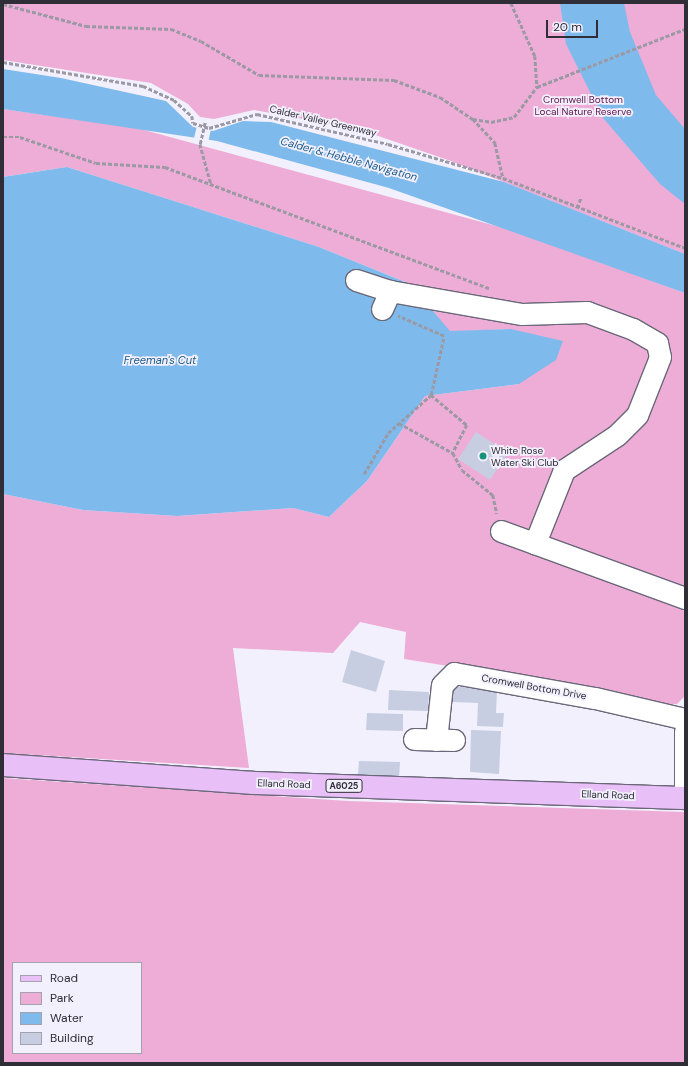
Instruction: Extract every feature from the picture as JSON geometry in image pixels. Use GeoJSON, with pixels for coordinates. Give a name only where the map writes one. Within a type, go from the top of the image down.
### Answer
{"type":"FeatureCollection","features":[{"type":"Feature","properties":{"kind":"main road","name":"Elland Road"},"geometry":{"type":"LineString","coordinates":[[3,765],[253,783],[685,798]]}},
{"type":"Feature","properties":{"kind":"street"},"geometry":{"type":"LineString","coordinates":[[356,280],[390,290],[522,314],[587,312],[633,329],[657,343],[660,357],[637,415],[617,435],[564,470],[534,543]]}},
{"type":"Feature","properties":{"kind":"street"},"geometry":{"type":"LineString","coordinates":[[382,310],[390,290]]}},
{"type":"Feature","properties":{"kind":"street"},"geometry":{"type":"LineString","coordinates":[[501,532],[685,598]]}},
{"type":"Feature","properties":{"kind":"street","name":"Cromwell Bottom Drive"},"geometry":{"type":"LineString","coordinates":[[414,739],[445,740],[442,685],[454,673],[588,696],[685,719]]}},
{"type":"Feature","properties":{"kind":"street"},"geometry":{"type":"LineString","coordinates":[[685,731],[685,798]]}},
{"type":"Feature","properties":{"kind":"path"},"geometry":{"type":"LineString","coordinates":[[511,3],[535,56],[537,87]]}},
{"type":"Feature","properties":{"kind":"path"},"geometry":{"type":"LineString","coordinates":[[3,4],[86,26],[171,29],[202,41],[259,74],[394,80],[440,97],[473,119],[496,142],[503,178]]}},
{"type":"Feature","properties":{"kind":"path"},"geometry":{"type":"LineString","coordinates":[[473,119],[491,122],[514,117],[537,87],[652,40],[685,29]]}},
{"type":"Feature","properties":{"kind":"path","name":"Calder Valley Greenway"},"geometry":{"type":"LineString","coordinates":[[3,62],[143,86],[174,100],[192,116],[193,123],[209,128],[257,114],[388,144],[503,178],[577,208],[685,248]]}},
{"type":"Feature","properties":{"kind":"path"},"geometry":{"type":"LineString","coordinates":[[205,122],[200,144],[211,184]]}},
{"type":"Feature","properties":{"kind":"path"},"geometry":{"type":"LineString","coordinates":[[3,137],[20,137],[96,163],[165,167],[496,290]]}},
{"type":"Feature","properties":{"kind":"path"},"geometry":{"type":"LineString","coordinates":[[577,208],[581,197]]}},
{"type":"Feature","properties":{"kind":"path"},"geometry":{"type":"LineString","coordinates":[[364,474],[388,433],[431,395],[444,336],[382,310]]}},
{"type":"Feature","properties":{"kind":"path"},"geometry":{"type":"LineString","coordinates":[[431,395],[467,425],[453,453]]}},
{"type":"Feature","properties":{"kind":"path"},"geometry":{"type":"LineString","coordinates":[[399,424],[453,453],[462,470],[493,495],[501,532]]}},
{"type":"Feature","properties":{"kind":"green space","name":"Cromwell Bottom Local Nature Reserve"},"geometry":{"type":"Polygon","coordinates":[[[3,3],[685,3],[685,254],[448,160],[358,129],[254,110],[214,119],[200,117],[188,104],[151,83],[3,60],[3,3]]]}},
{"type":"Feature","properties":{"kind":"green space"},"geometry":{"type":"Polygon","coordinates":[[[3,109],[137,128],[522,233],[685,293],[685,696],[677,704],[654,705],[557,683],[404,659],[406,632],[360,622],[333,653],[233,648],[249,768],[3,753],[3,494],[83,510],[177,516],[293,508],[329,517],[367,481],[425,396],[519,384],[511,329],[450,332],[410,284],[319,247],[67,167],[3,177],[3,109]]]}},
{"type":"Feature","properties":{"kind":"green space"},"geometry":{"type":"Polygon","coordinates":[[[3,778],[348,801],[685,812],[685,1063],[3,1063],[3,778]]]}},
{"type":"Feature","properties":{"kind":"water"},"geometry":{"type":"Polygon","coordinates":[[[560,3],[624,3],[630,32],[656,95],[685,129],[685,204],[660,184],[603,118],[566,44],[560,3]]]}},
{"type":"Feature","properties":{"kind":"water","name":"Calder & Hebble Navigation"},"geometry":{"type":"Polygon","coordinates":[[[3,69],[61,78],[166,101],[193,127],[213,131],[243,121],[271,122],[504,182],[685,254],[685,293],[389,188],[217,141],[3,109],[3,69]]]}},
{"type":"Feature","properties":{"kind":"water","name":"Freeman's Cut"},"geometry":{"type":"Polygon","coordinates":[[[67,167],[319,247],[410,284],[450,331],[511,329],[563,341],[556,360],[519,384],[425,396],[367,481],[329,517],[293,508],[177,516],[83,510],[3,494],[3,177],[67,167]]]}},
{"type":"Feature","properties":{"kind":"pier"},"geometry":{"type":"Polygon","coordinates":[[[197,126],[211,129],[208,143],[193,142],[197,126]]]}},
{"type":"Feature","properties":{"kind":"building","name":"White Rose Water Ski Club"},"geometry":{"type":"Polygon","coordinates":[[[476,432],[508,453],[490,480],[458,459],[476,432]]]}},
{"type":"Feature","properties":{"kind":"building"},"geometry":{"type":"Polygon","coordinates":[[[351,650],[385,661],[376,692],[342,682],[351,650]]]}},
{"type":"Feature","properties":{"kind":"building"},"geometry":{"type":"Polygon","coordinates":[[[453,686],[497,691],[496,713],[504,713],[503,727],[477,726],[478,703],[452,702],[453,686]]]}},
{"type":"Feature","properties":{"kind":"building"},"geometry":{"type":"Polygon","coordinates":[[[389,690],[429,692],[428,711],[388,710],[389,690]]]}},
{"type":"Feature","properties":{"kind":"building"},"geometry":{"type":"Polygon","coordinates":[[[367,713],[403,714],[403,731],[366,730],[367,713]]]}},
{"type":"Feature","properties":{"kind":"building"},"geometry":{"type":"Polygon","coordinates":[[[471,730],[501,731],[499,774],[470,772],[471,730]]]}},
{"type":"Feature","properties":{"kind":"building"},"geometry":{"type":"Polygon","coordinates":[[[359,761],[400,762],[399,777],[358,775],[359,761]]]}},
{"type":"Feature","properties":{"kind":"place","name":"White Rose Water Ski Club"},"geometry":{"type":"Point","coordinates":[483,456]}}]}
